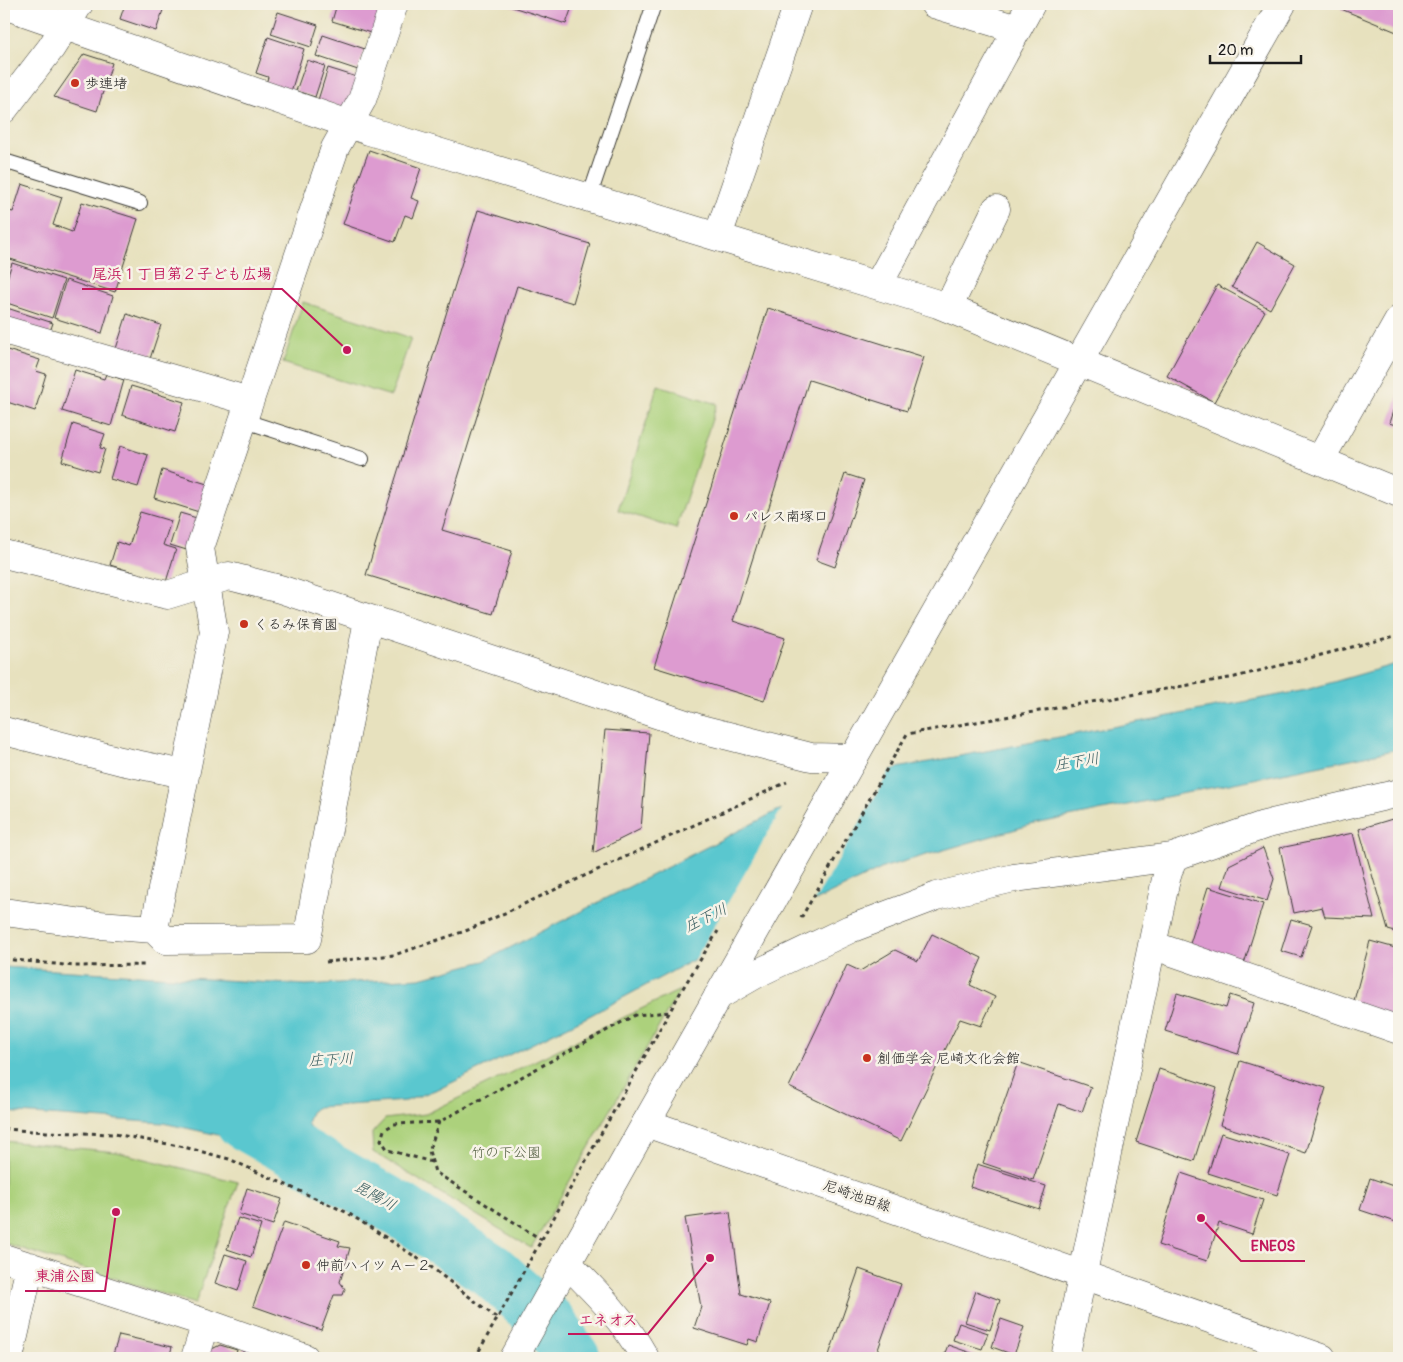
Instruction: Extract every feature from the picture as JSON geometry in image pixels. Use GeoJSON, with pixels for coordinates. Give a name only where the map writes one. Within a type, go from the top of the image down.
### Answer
{"type":"FeatureCollection","features":[{"type":"Feature","properties":{"kind":"street"},"geometry":{"type":"LineString","coordinates":[[4,109],[51,48],[79,4]]}},
{"type":"Feature","properties":{"kind":"street"},"geometry":{"type":"LineString","coordinates":[[154,929],[214,632],[200,548],[335,148],[362,100],[394,4]]}},
{"type":"Feature","properties":{"kind":"street"},"geometry":{"type":"LineString","coordinates":[[718,236],[798,4]]}},
{"type":"Feature","properties":{"kind":"street"},"geometry":{"type":"LineString","coordinates":[[934,4],[1018,30]]}},
{"type":"Feature","properties":{"kind":"street"},"geometry":{"type":"LineString","coordinates":[[878,285],[1031,4]]}},
{"type":"Feature","properties":{"kind":"street"},"geometry":{"type":"LineString","coordinates":[[519,1350],[742,952],[1080,362],[1282,4]]}},
{"type":"Feature","properties":{"kind":"street"},"geometry":{"type":"LineString","coordinates":[[14,7],[64,27],[349,125],[718,236],[948,308],[1399,493]]}},
{"type":"Feature","properties":{"kind":"street"},"geometry":{"type":"LineString","coordinates":[[948,308],[996,209]]}},
{"type":"Feature","properties":{"kind":"street"},"geometry":{"type":"LineString","coordinates":[[1320,460],[1399,320]]}},
{"type":"Feature","properties":{"kind":"street"},"geometry":{"type":"LineString","coordinates":[[4,330],[246,411]]}},
{"type":"Feature","properties":{"kind":"street"},"geometry":{"type":"LineString","coordinates":[[4,554],[167,595],[229,576],[280,589],[368,620],[701,728],[810,757],[851,762]]}},
{"type":"Feature","properties":{"kind":"street"},"geometry":{"type":"LineString","coordinates":[[4,912],[99,925],[154,929],[165,940],[307,939],[368,620]]}},
{"type":"Feature","properties":{"kind":"street"},"geometry":{"type":"LineString","coordinates":[[4,731],[122,761],[184,774]]}},
{"type":"Feature","properties":{"kind":"street"},"geometry":{"type":"LineString","coordinates":[[718,996],[760,972],[850,929],[937,896],[1014,878],[1173,858],[1264,825],[1399,793]]}},
{"type":"Feature","properties":{"kind":"street"},"geometry":{"type":"LineString","coordinates":[[1066,1358],[1166,879],[1173,858]]}},
{"type":"Feature","properties":{"kind":"street"},"geometry":{"type":"LineString","coordinates":[[1152,945],[1399,1030]]}},
{"type":"Feature","properties":{"kind":"street","name":"尼崎池田線"},"geometry":{"type":"LineString","coordinates":[[646,1123],[1322,1358]]}},
{"type":"Feature","properties":{"kind":"street"},"geometry":{"type":"LineString","coordinates":[[4,1258],[206,1322],[305,1358]]}},
{"type":"Feature","properties":{"kind":"street"},"geometry":{"type":"LineString","coordinates":[[9,1358],[30,1266]]}},
{"type":"Feature","properties":{"kind":"street"},"geometry":{"type":"LineString","coordinates":[[562,1272],[606,1302],[631,1332],[645,1358]]}},
{"type":"Feature","properties":{"kind":"street"},"geometry":{"type":"LineString","coordinates":[[195,1358],[206,1322]]}},
{"type":"Feature","properties":{"kind":"lane"},"geometry":{"type":"LineString","coordinates":[[589,198],[654,4]]}},
{"type":"Feature","properties":{"kind":"lane"},"geometry":{"type":"LineString","coordinates":[[4,161],[140,203]]}},
{"type":"Feature","properties":{"kind":"lane"},"geometry":{"type":"LineString","coordinates":[[246,411],[362,459]]}},
{"type":"Feature","properties":{"kind":"path"},"geometry":{"type":"LineString","coordinates":[[799,922],[907,734],[1235,677],[1399,635]]}},
{"type":"Feature","properties":{"kind":"path"},"geometry":{"type":"LineString","coordinates":[[324,963],[394,955],[468,930],[792,780]]}},
{"type":"Feature","properties":{"kind":"path"},"geometry":{"type":"LineString","coordinates":[[4,959],[76,966],[155,965]]}},
{"type":"Feature","properties":{"kind":"path"},"geometry":{"type":"LineString","coordinates":[[475,1358],[694,972]]}},
{"type":"Feature","properties":{"kind":"path"},"geometry":{"type":"LineString","coordinates":[[432,1162],[388,1150],[381,1140],[384,1130],[394,1124],[439,1122],[635,1015],[670,1012]]}},
{"type":"Feature","properties":{"kind":"path"},"geometry":{"type":"LineString","coordinates":[[439,1122],[429,1151],[435,1172],[542,1240]]}},
{"type":"Feature","properties":{"kind":"path"},"geometry":{"type":"LineString","coordinates":[[4,1128],[46,1132],[114,1134],[184,1147],[229,1159],[348,1212],[431,1266],[498,1319]]}},
{"type":"Feature","properties":{"kind":"green space"},"geometry":{"type":"Polygon","coordinates":[[[303,302],[411,338],[391,396],[283,363],[303,302]]]}},
{"type":"Feature","properties":{"kind":"green space"},"geometry":{"type":"Polygon","coordinates":[[[658,385],[717,404],[676,529],[618,510],[658,385]]]}},
{"type":"Feature","properties":{"kind":"green space","name":"竹の下公園"},"geometry":{"type":"Polygon","coordinates":[[[680,990],[531,1248],[373,1152],[372,1133],[385,1119],[426,1114],[680,990]]]}},
{"type":"Feature","properties":{"kind":"green space"},"geometry":{"type":"Polygon","coordinates":[[[4,1141],[117,1152],[238,1182],[195,1304],[4,1243],[4,1141]]]}},
{"type":"Feature","properties":{"kind":"water","name":"庄下川"},"geometry":{"type":"Polygon","coordinates":[[[1399,663],[1399,749],[1030,825],[885,867],[695,959],[589,1016],[443,1087],[406,1101],[318,1107],[311,1112],[307,1123],[317,1139],[304,1168],[246,1141],[163,1123],[4,1112],[4,967],[306,985],[420,978],[484,961],[777,811],[897,768],[1306,690],[1399,663]]]}},
{"type":"Feature","properties":{"kind":"pier"},"geometry":{"type":"Polygon","coordinates":[[[892,767],[812,905],[693,963],[784,805],[892,767]]]}},
{"type":"Feature","properties":{"kind":"building"},"geometry":{"type":"Polygon","coordinates":[[[125,4],[165,4],[156,31],[120,19],[125,4]]]}},
{"type":"Feature","properties":{"kind":"building"},"geometry":{"type":"Polygon","coordinates":[[[337,4],[384,4],[374,34],[332,21],[337,4]]]}},
{"type":"Feature","properties":{"kind":"building"},"geometry":{"type":"Polygon","coordinates":[[[503,4],[573,4],[566,24],[503,4]]]}},
{"type":"Feature","properties":{"kind":"building"},"geometry":{"type":"Polygon","coordinates":[[[1343,4],[1399,4],[1399,33],[1341,9],[1343,4]]]}},
{"type":"Feature","properties":{"kind":"building"},"geometry":{"type":"Polygon","coordinates":[[[278,12],[318,25],[311,47],[271,34],[278,12]]]}},
{"type":"Feature","properties":{"kind":"building"},"geometry":{"type":"Polygon","coordinates":[[[323,35],[365,49],[358,70],[316,56],[323,35]]]}},
{"type":"Feature","properties":{"kind":"building"},"geometry":{"type":"Polygon","coordinates":[[[268,37],[304,49],[290,95],[265,87],[268,77],[256,73],[268,37]]]}},
{"type":"Feature","properties":{"kind":"building"},"geometry":{"type":"Polygon","coordinates":[[[84,54],[112,63],[97,111],[54,97],[84,54]]]}},
{"type":"Feature","properties":{"kind":"building"},"geometry":{"type":"Polygon","coordinates":[[[307,60],[325,66],[315,97],[296,91],[307,60]]]}},
{"type":"Feature","properties":{"kind":"building"},"geometry":{"type":"Polygon","coordinates":[[[328,68],[360,78],[350,110],[318,100],[328,68]]]}},
{"type":"Feature","properties":{"kind":"building"},"geometry":{"type":"Polygon","coordinates":[[[369,150],[421,168],[411,198],[419,201],[413,218],[405,215],[395,242],[343,224],[369,150]]]}},
{"type":"Feature","properties":{"kind":"building"},"geometry":{"type":"Polygon","coordinates":[[[22,184],[62,197],[53,225],[72,232],[82,202],[138,219],[115,292],[4,257],[4,212],[5,210],[13,212],[22,184]]]}},
{"type":"Feature","properties":{"kind":"building"},"geometry":{"type":"Polygon","coordinates":[[[478,210],[590,244],[573,303],[517,286],[442,530],[512,551],[493,614],[366,575],[478,210]]]}},
{"type":"Feature","properties":{"kind":"building"},"geometry":{"type":"Polygon","coordinates":[[[1257,242],[1295,264],[1270,309],[1232,287],[1257,242]]]}},
{"type":"Feature","properties":{"kind":"building"},"geometry":{"type":"Polygon","coordinates":[[[12,263],[64,280],[52,318],[4,302],[4,288],[12,263]]]}},
{"type":"Feature","properties":{"kind":"building"},"geometry":{"type":"Polygon","coordinates":[[[66,280],[113,296],[102,333],[54,318],[66,280]]]}},
{"type":"Feature","properties":{"kind":"building"},"geometry":{"type":"Polygon","coordinates":[[[1217,285],[1265,311],[1214,402],[1167,376],[1217,285]]]}},
{"type":"Feature","properties":{"kind":"building"},"geometry":{"type":"Polygon","coordinates":[[[4,307],[53,323],[48,337],[4,323],[4,307]]]}},
{"type":"Feature","properties":{"kind":"building","name":"パレス南塚口"},"geometry":{"type":"Polygon","coordinates":[[[768,308],[924,357],[907,411],[809,380],[733,621],[785,638],[764,701],[654,667],[768,308]]]}},
{"type":"Feature","properties":{"kind":"building"},"geometry":{"type":"Polygon","coordinates":[[[127,314],[161,325],[148,365],[114,355],[127,314]]]}},
{"type":"Feature","properties":{"kind":"building"},"geometry":{"type":"Polygon","coordinates":[[[4,349],[40,360],[36,371],[46,374],[35,411],[4,401],[4,349]]]}},
{"type":"Feature","properties":{"kind":"building"},"geometry":{"type":"Polygon","coordinates":[[[75,370],[104,379],[106,374],[124,380],[111,426],[62,411],[75,370]]]}},
{"type":"Feature","properties":{"kind":"building"},"geometry":{"type":"Polygon","coordinates":[[[131,386],[184,402],[175,432],[122,415],[131,386]]]}},
{"type":"Feature","properties":{"kind":"building"},"geometry":{"type":"Polygon","coordinates":[[[1399,393],[1399,426],[1389,423],[1399,393]]]}},
{"type":"Feature","properties":{"kind":"building"},"geometry":{"type":"Polygon","coordinates":[[[73,424],[105,434],[100,448],[105,449],[98,472],[62,461],[73,424]]]}},
{"type":"Feature","properties":{"kind":"building"},"geometry":{"type":"Polygon","coordinates":[[[120,446],[148,455],[138,487],[110,479],[120,446]]]}},
{"type":"Feature","properties":{"kind":"building"},"geometry":{"type":"Polygon","coordinates":[[[162,470],[207,484],[199,512],[154,498],[162,470]]]}},
{"type":"Feature","properties":{"kind":"building"},"geometry":{"type":"Polygon","coordinates":[[[845,474],[864,480],[835,567],[816,560],[845,474]]]}},
{"type":"Feature","properties":{"kind":"building"},"geometry":{"type":"Polygon","coordinates":[[[140,512],[171,521],[163,545],[176,549],[166,582],[110,565],[117,542],[129,546],[140,512]]]}},
{"type":"Feature","properties":{"kind":"building"},"geometry":{"type":"Polygon","coordinates":[[[180,513],[200,519],[190,551],[170,545],[180,513]]]}},
{"type":"Feature","properties":{"kind":"building"},"geometry":{"type":"Polygon","coordinates":[[[605,730],[649,733],[641,829],[593,853],[605,730]]]}},
{"type":"Feature","properties":{"kind":"building"},"geometry":{"type":"Polygon","coordinates":[[[1399,817],[1399,933],[1388,930],[1359,829],[1399,817]]]}},
{"type":"Feature","properties":{"kind":"building"},"geometry":{"type":"Polygon","coordinates":[[[1353,833],[1374,919],[1325,917],[1322,907],[1294,913],[1280,848],[1353,833]]]}},
{"type":"Feature","properties":{"kind":"building"},"geometry":{"type":"Polygon","coordinates":[[[1263,848],[1274,879],[1267,901],[1222,887],[1229,865],[1263,848]]]}},
{"type":"Feature","properties":{"kind":"building"},"geometry":{"type":"Polygon","coordinates":[[[1208,887],[1263,904],[1243,967],[1188,950],[1208,887]]]}},
{"type":"Feature","properties":{"kind":"building"},"geometry":{"type":"Polygon","coordinates":[[[1291,919],[1312,925],[1301,957],[1281,951],[1291,919]]]}},
{"type":"Feature","properties":{"kind":"building"},"geometry":{"type":"Polygon","coordinates":[[[932,934],[982,958],[970,985],[995,997],[981,1026],[960,1019],[901,1141],[789,1087],[847,965],[860,971],[895,950],[918,961],[932,934]]]}},
{"type":"Feature","properties":{"kind":"building"},"geometry":{"type":"Polygon","coordinates":[[[1370,941],[1399,949],[1399,1020],[1352,1008],[1370,941]]]}},
{"type":"Feature","properties":{"kind":"building"},"geometry":{"type":"Polygon","coordinates":[[[1177,993],[1226,1008],[1230,995],[1254,1003],[1238,1054],[1165,1031],[1177,993]]]}},
{"type":"Feature","properties":{"kind":"building"},"geometry":{"type":"Polygon","coordinates":[[[1240,1061],[1326,1088],[1306,1153],[1220,1125],[1240,1061]]]}},
{"type":"Feature","properties":{"kind":"building"},"geometry":{"type":"Polygon","coordinates":[[[1018,1062],[1091,1087],[1082,1112],[1059,1104],[1033,1180],[983,1163],[1018,1062]]]}},
{"type":"Feature","properties":{"kind":"building"},"geometry":{"type":"Polygon","coordinates":[[[1159,1069],[1217,1088],[1194,1161],[1136,1142],[1159,1069]]]}},
{"type":"Feature","properties":{"kind":"building"},"geometry":{"type":"Polygon","coordinates":[[[1221,1133],[1290,1155],[1277,1195],[1208,1173],[1221,1133]]]}},
{"type":"Feature","properties":{"kind":"building"},"geometry":{"type":"Polygon","coordinates":[[[977,1164],[1046,1186],[1039,1209],[970,1187],[977,1164]]]}},
{"type":"Feature","properties":{"kind":"building"},"geometry":{"type":"Polygon","coordinates":[[[1181,1173],[1263,1200],[1252,1234],[1219,1223],[1207,1261],[1158,1245],[1181,1173]]]}},
{"type":"Feature","properties":{"kind":"building"},"geometry":{"type":"Polygon","coordinates":[[[1370,1178],[1399,1188],[1399,1223],[1360,1210],[1370,1178]]]}},
{"type":"Feature","properties":{"kind":"building"},"geometry":{"type":"Polygon","coordinates":[[[247,1188],[282,1199],[273,1225],[239,1214],[247,1188]]]}},
{"type":"Feature","properties":{"kind":"building"},"geometry":{"type":"Polygon","coordinates":[[[730,1212],[741,1294],[770,1303],[758,1342],[749,1339],[747,1345],[694,1328],[701,1307],[685,1218],[730,1212]]]}},
{"type":"Feature","properties":{"kind":"building"},"geometry":{"type":"Polygon","coordinates":[[[238,1218],[261,1225],[251,1257],[227,1249],[238,1218]]]}},
{"type":"Feature","properties":{"kind":"building","name":"仲前ハイツ Ａ－２"},"geometry":{"type":"Polygon","coordinates":[[[284,1222],[340,1241],[338,1246],[350,1248],[340,1282],[345,1289],[343,1295],[334,1295],[321,1330],[253,1306],[284,1222]]]}},
{"type":"Feature","properties":{"kind":"building"},"geometry":{"type":"Polygon","coordinates":[[[225,1254],[247,1261],[238,1291],[215,1283],[225,1254]]]}},
{"type":"Feature","properties":{"kind":"building"},"geometry":{"type":"Polygon","coordinates":[[[859,1269],[901,1284],[875,1358],[828,1358],[859,1269]]]}},
{"type":"Feature","properties":{"kind":"building"},"geometry":{"type":"Polygon","coordinates":[[[976,1291],[1000,1300],[990,1330],[965,1322],[976,1291]]]}},
{"type":"Feature","properties":{"kind":"building"},"geometry":{"type":"Polygon","coordinates":[[[1001,1319],[1024,1327],[1014,1355],[992,1347],[1001,1319]]]}},
{"type":"Feature","properties":{"kind":"building"},"geometry":{"type":"Polygon","coordinates":[[[959,1323],[988,1333],[982,1349],[953,1340],[959,1323]]]}},
{"type":"Feature","properties":{"kind":"building"},"geometry":{"type":"Polygon","coordinates":[[[119,1335],[172,1347],[169,1358],[112,1358],[119,1335]]]}},
{"type":"Feature","properties":{"kind":"building"},"geometry":{"type":"Polygon","coordinates":[[[220,1345],[237,1350],[235,1358],[206,1358],[208,1351],[220,1345]]]}},
{"type":"Feature","properties":{"kind":"building"},"geometry":{"type":"Polygon","coordinates":[[[948,1345],[977,1355],[976,1358],[943,1358],[948,1345]]]}},
{"type":"Feature","properties":{"kind":"building"},"geometry":{"type":"Polygon","coordinates":[[[245,1346],[268,1358],[241,1358],[245,1346]]]}},
{"type":"Feature","properties":{"kind":"waterway","name":"昆陽川"},"geometry":{"type":"LineString","coordinates":[[243,1122],[400,1210],[492,1271],[549,1323],[573,1358]]}},
{"type":"Feature","properties":{"kind":"place","name":"歩連堵"},"geometry":{"type":"Point","coordinates":[75,83]}},
{"type":"Feature","properties":{"kind":"place","name":"尾浜１丁目第２子ども広場"},"geometry":{"type":"Point","coordinates":[347,350]}},
{"type":"Feature","properties":{"kind":"place","name":"パレス南塚口"},"geometry":{"type":"Point","coordinates":[734,516]}},
{"type":"Feature","properties":{"kind":"place","name":"くるみ保育園"},"geometry":{"type":"Point","coordinates":[244,624]}},
{"type":"Feature","properties":{"kind":"place","name":"創価学会 尼崎文化会館"},"geometry":{"type":"Point","coordinates":[867,1058]}},
{"type":"Feature","properties":{"kind":"place","name":"東浦公園"},"geometry":{"type":"Point","coordinates":[116,1212]}},
{"type":"Feature","properties":{"kind":"place","name":"ENEOS"},"geometry":{"type":"Point","coordinates":[1201,1218]}},
{"type":"Feature","properties":{"kind":"place","name":"エネオス"},"geometry":{"type":"Point","coordinates":[710,1258]}},
{"type":"Feature","properties":{"kind":"place","name":"仲前ハイツ Ａ－２"},"geometry":{"type":"Point","coordinates":[306,1265]}}]}
